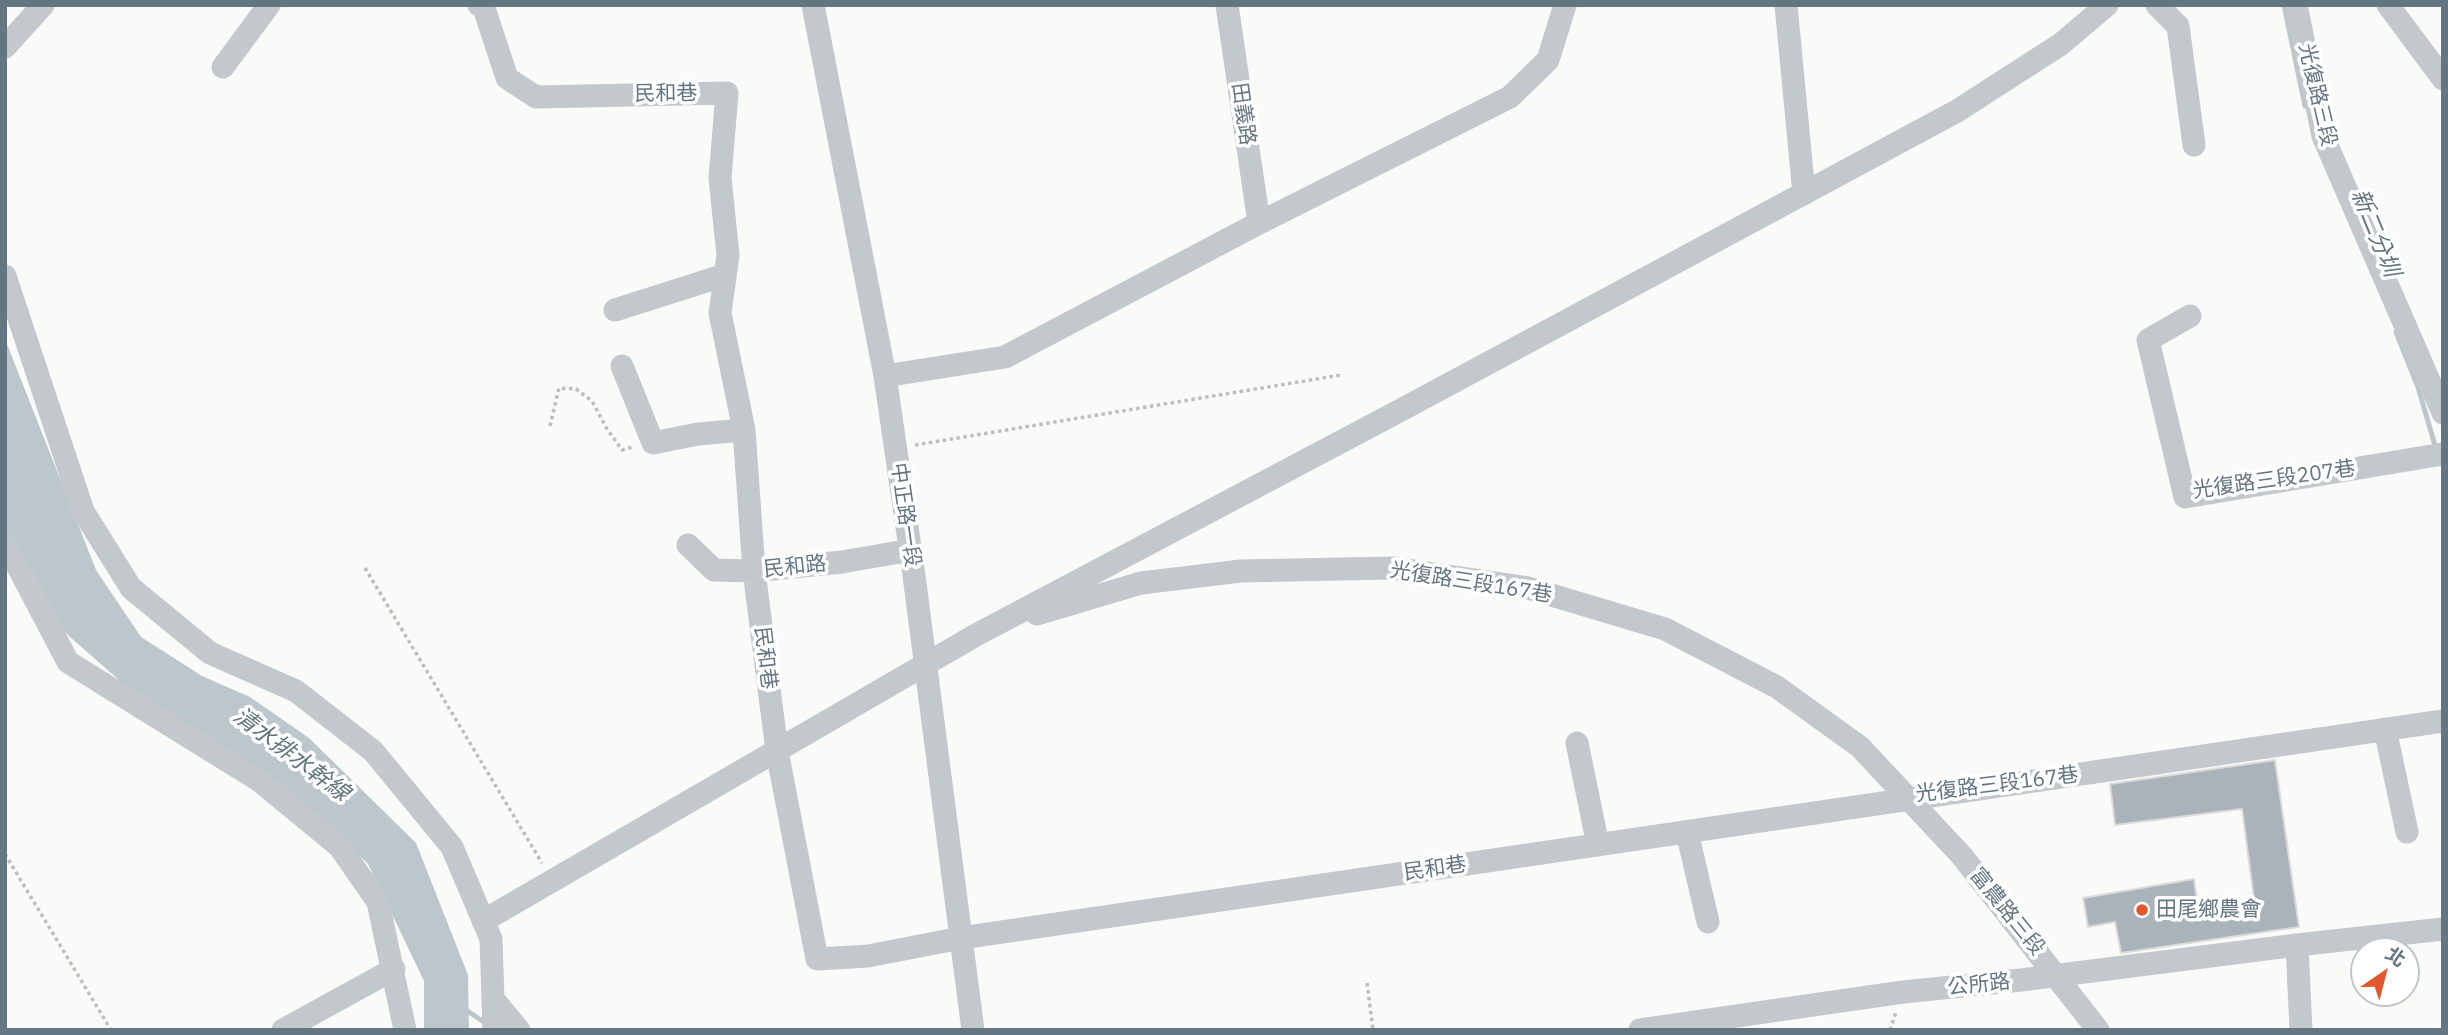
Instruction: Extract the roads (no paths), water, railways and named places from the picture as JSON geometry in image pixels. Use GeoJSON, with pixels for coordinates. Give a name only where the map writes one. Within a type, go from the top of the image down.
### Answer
{"type":"FeatureCollection","features":[{"type":"Feature","properties":{"kind":"street"},"geometry":{"type":"LineString","coordinates":[[5,47],[43,5]]}},
{"type":"Feature","properties":{"kind":"street"},"geometry":{"type":"LineString","coordinates":[[223,66],[269,5]]}},
{"type":"Feature","properties":{"kind":"street","name":"民和巷"},"geometry":{"type":"LineString","coordinates":[[479,5],[484,8],[507,78],[536,97],[727,93],[720,178],[728,255],[720,313],[744,430],[754,571],[777,751],[817,959],[868,956],[961,938],[1910,800]]}},
{"type":"Feature","properties":{"kind":"street","name":"中正路一段"},"geometry":{"type":"LineString","coordinates":[[813,5],[885,376],[911,550],[973,1030]]}},
{"type":"Feature","properties":{"kind":"street","name":"田義路"},"geometry":{"type":"LineString","coordinates":[[1227,5],[1259,223]]}},
{"type":"Feature","properties":{"kind":"street"},"geometry":{"type":"LineString","coordinates":[[885,376],[1005,357],[1259,223],[1510,97],[1548,60],[1565,5]]}},
{"type":"Feature","properties":{"kind":"street"},"geometry":{"type":"LineString","coordinates":[[1786,5],[1804,194]]}},
{"type":"Feature","properties":{"kind":"street"},"geometry":{"type":"LineString","coordinates":[[487,930],[553,881],[976,635],[1413,404],[1956,111],[2061,44],[2107,5]]}},
{"type":"Feature","properties":{"kind":"street"},"geometry":{"type":"LineString","coordinates":[[2157,5],[2178,26],[2194,145]]}},
{"type":"Feature","properties":{"kind":"street","name":"光復路三段"},"geometry":{"type":"LineString","coordinates":[[2297,5],[2323,136],[2443,414]]}},
{"type":"Feature","properties":{"kind":"street"},"geometry":{"type":"LineString","coordinates":[[2391,6],[2443,79]]}},
{"type":"Feature","properties":{"kind":"street"},"geometry":{"type":"LineString","coordinates":[[614,310],[725,275]]}},
{"type":"Feature","properties":{"kind":"street"},"geometry":{"type":"LineString","coordinates":[[5,276],[83,511],[131,588],[210,653],[296,691],[373,751],[452,847],[487,930],[494,1016],[519,1030]]}},
{"type":"Feature","properties":{"kind":"street","name":"光復路三段207巷"},"geometry":{"type":"LineString","coordinates":[[2190,316],[2148,340],[2185,497],[2443,454]]}},
{"type":"Feature","properties":{"kind":"street"},"geometry":{"type":"LineString","coordinates":[[622,366],[653,443],[698,434],[744,430]]}},
{"type":"Feature","properties":{"kind":"street"},"geometry":{"type":"LineString","coordinates":[[5,542],[68,662],[260,780],[339,846],[378,902],[405,1030]]}},
{"type":"Feature","properties":{"kind":"street","name":"民和路"},"geometry":{"type":"LineString","coordinates":[[688,545],[714,570],[754,571],[842,562],[911,550]]}},
{"type":"Feature","properties":{"kind":"street"},"geometry":{"type":"LineString","coordinates":[[1129,552],[1125,564],[1128,572],[1141,583]]}},
{"type":"Feature","properties":{"kind":"street","name":"光復路三段167巷"},"geometry":{"type":"LineString","coordinates":[[976,635],[1056,607],[1141,583],[1241,571],[1392,568],[1528,588],[1665,629],[1777,687],[1860,747],[1910,800],[2443,721]]}},
{"type":"Feature","properties":{"kind":"street"},"geometry":{"type":"LineString","coordinates":[[2385,729],[2407,832]]}},
{"type":"Feature","properties":{"kind":"street"},"geometry":{"type":"LineString","coordinates":[[1577,743],[1598,845]]}},
{"type":"Feature","properties":{"kind":"street","name":"富農路三段"},"geometry":{"type":"LineString","coordinates":[[1910,800],[1962,856],[2058,975],[2098,1030]]}},
{"type":"Feature","properties":{"kind":"street"},"geometry":{"type":"LineString","coordinates":[[1686,832],[1708,922]]}},
{"type":"Feature","properties":{"kind":"street","name":"公所路"},"geometry":{"type":"LineString","coordinates":[[1640,1030],[1903,992],[2443,929]]}},
{"type":"Feature","properties":{"kind":"street"},"geometry":{"type":"LineString","coordinates":[[2297,945],[2301,1030]]}},
{"type":"Feature","properties":{"kind":"street"},"geometry":{"type":"LineString","coordinates":[[283,1030],[394,970]]}},
{"type":"Feature","properties":{"kind":"water","name":"清水排水幹線"},"geometry":{"type":"Polygon","coordinates":[[[5,339],[96,570],[141,637],[202,676],[250,697],[309,738],[416,843],[468,975],[469,1030],[424,1030],[424,981],[368,864],[317,814],[127,687],[70,637],[39,604],[5,536],[5,339]]]}},
{"type":"Feature","properties":{"kind":"waterway","name":"新二分圳"},"geometry":{"type":"LineString","coordinates":[[2284,5],[2305,106]]}},
{"type":"Feature","properties":{"kind":"waterway","name":"新二分圳"},"geometry":{"type":"LineString","coordinates":[[2396,332],[2418,387],[2436,449]]}},
{"type":"Feature","properties":{"kind":"waterway"},"geometry":{"type":"LineString","coordinates":[[463,1008],[487,1024]]}},
{"type":"Feature","properties":{"kind":"place","name":"田尾鄉農會"},"geometry":{"type":"Point","coordinates":[2142,910]}}]}
